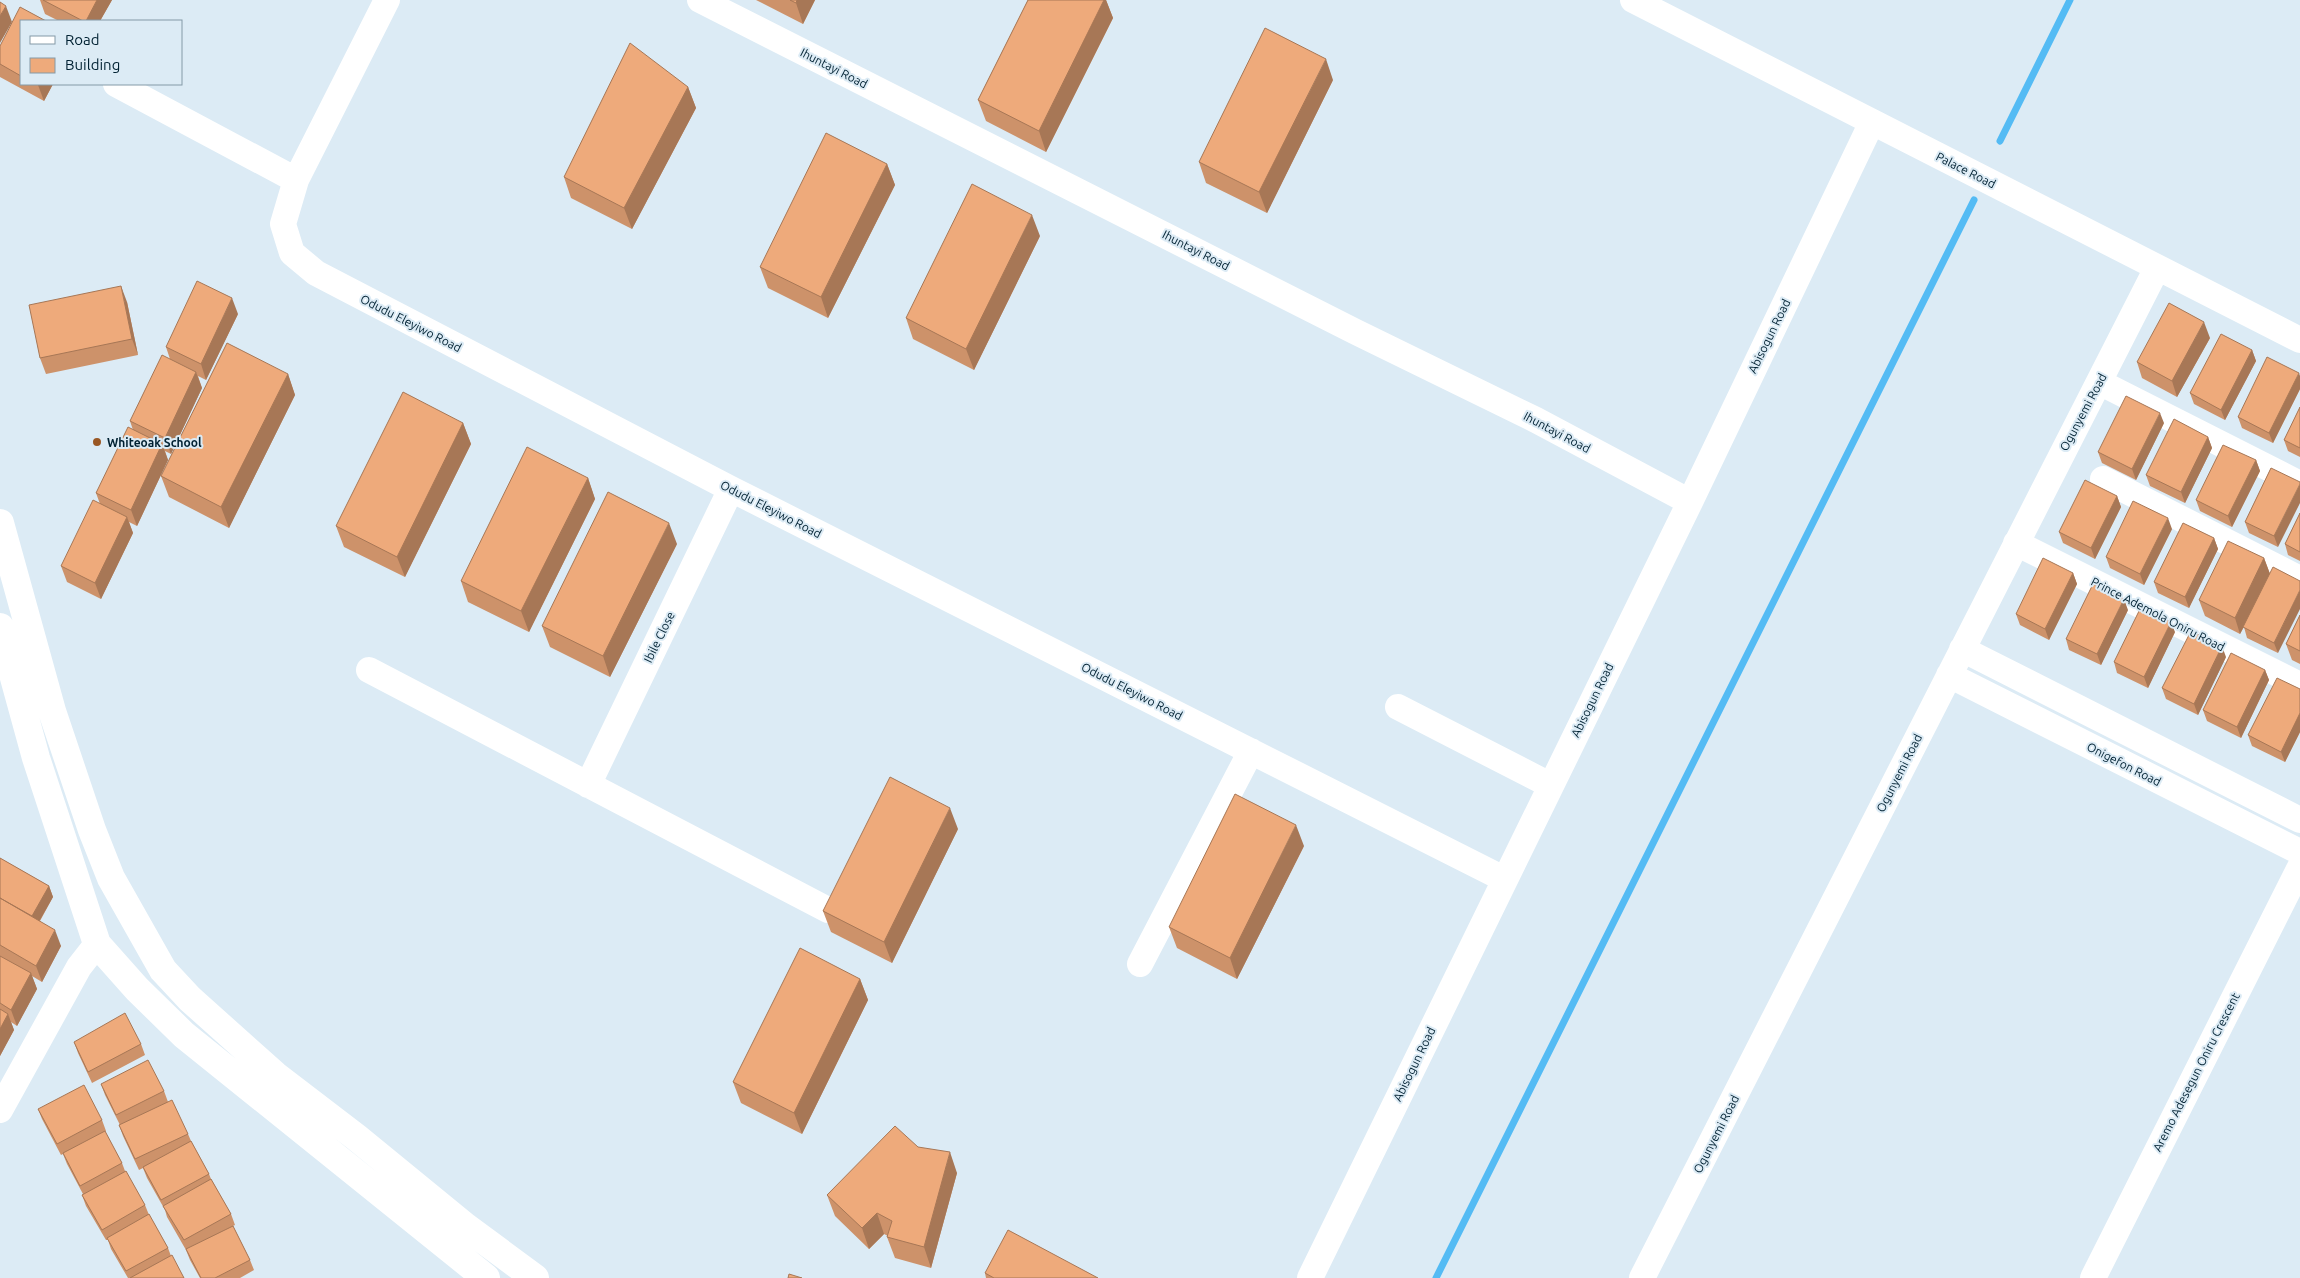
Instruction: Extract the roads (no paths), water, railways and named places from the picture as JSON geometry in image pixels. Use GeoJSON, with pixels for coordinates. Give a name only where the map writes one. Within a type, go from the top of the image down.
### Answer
{"type":"FeatureCollection","features":[{"type":"Feature","properties":{"kind":"street","name":"Odudu Eleyiwo Road"},"geometry":{"type":"LineString","coordinates":[[387,0],[296,180],[283,224],[292,252],[316,273],[731,489],[1504,879]]}},
{"type":"Feature","properties":{"kind":"street","name":"Ihuntayi Road"},"geometry":{"type":"LineString","coordinates":[[700,0],[1243,273],[1356,332],[1536,420],[1690,502]]}},
{"type":"Feature","properties":{"kind":"street","name":"Palace Road"},"geometry":{"type":"LineString","coordinates":[[1633,0],[2300,340]]}},
{"type":"Feature","properties":{"kind":"street"},"geometry":{"type":"LineString","coordinates":[[118,85],[296,180]]}},
{"type":"Feature","properties":{"kind":"street","name":"Abisogun Road"},"geometry":{"type":"LineString","coordinates":[[1310,1278],[1690,502],[1872,122]]}},
{"type":"Feature","properties":{"kind":"street","name":"Ogunyemi Road"},"geometry":{"type":"LineString","coordinates":[[1642,1278],[2157,268]]}},
{"type":"Feature","properties":{"kind":"street"},"geometry":{"type":"LineString","coordinates":[[2099,382],[2300,484]]}},
{"type":"Feature","properties":{"kind":"street"},"geometry":{"type":"LineString","coordinates":[[2103,479],[2300,579]]}},
{"type":"Feature","properties":{"kind":"street","name":"Ibile Close"},"geometry":{"type":"LineString","coordinates":[[588,784],[731,489]]}},
{"type":"Feature","properties":{"kind":"street"},"geometry":{"type":"LineString","coordinates":[[0,523],[52,711],[92,830],[112,878],[163,970],[190,999],[275,1075],[356,1137],[466,1227],[535,1278]]}},
{"type":"Feature","properties":{"kind":"street","name":"Prince Ademola Oniru Road"},"geometry":{"type":"LineString","coordinates":[[2016,543],[2300,685]]}},
{"type":"Feature","properties":{"kind":"street"},"geometry":{"type":"LineString","coordinates":[[0,627],[36,758],[97,944],[137,989],[184,1035],[486,1278]]}},
{"type":"Feature","properties":{"kind":"street"},"geometry":{"type":"LineString","coordinates":[[1962,649],[2300,820]]}},
{"type":"Feature","properties":{"kind":"street"},"geometry":{"type":"LineString","coordinates":[[369,670],[828,910]]}},
{"type":"Feature","properties":{"kind":"street","name":"Onigefon Road"},"geometry":{"type":"LineString","coordinates":[[1949,675],[2300,852]]}},
{"type":"Feature","properties":{"kind":"street"},"geometry":{"type":"LineString","coordinates":[[1398,706],[1550,785]]}},
{"type":"Feature","properties":{"kind":"street"},"geometry":{"type":"LineString","coordinates":[[1140,964],[1251,751]]}},
{"type":"Feature","properties":{"kind":"street","name":"Aremo Adesegun Oniru Crescent"},"geometry":{"type":"LineString","coordinates":[[2093,1278],[2300,867]]}},
{"type":"Feature","properties":{"kind":"street"},"geometry":{"type":"LineString","coordinates":[[0,1110],[79,967],[97,944]]}},
{"type":"Feature","properties":{"kind":"waterway"},"geometry":{"type":"LineString","coordinates":[[2000,141],[2070,0]]}},
{"type":"Feature","properties":{"kind":"waterway"},"geometry":{"type":"LineString","coordinates":[[1436,1278],[1974,200]]}},
{"type":"Feature","properties":{"kind":"place","name":"Whiteoak School"},"geometry":{"type":"Point","coordinates":[97,442]}}]}
